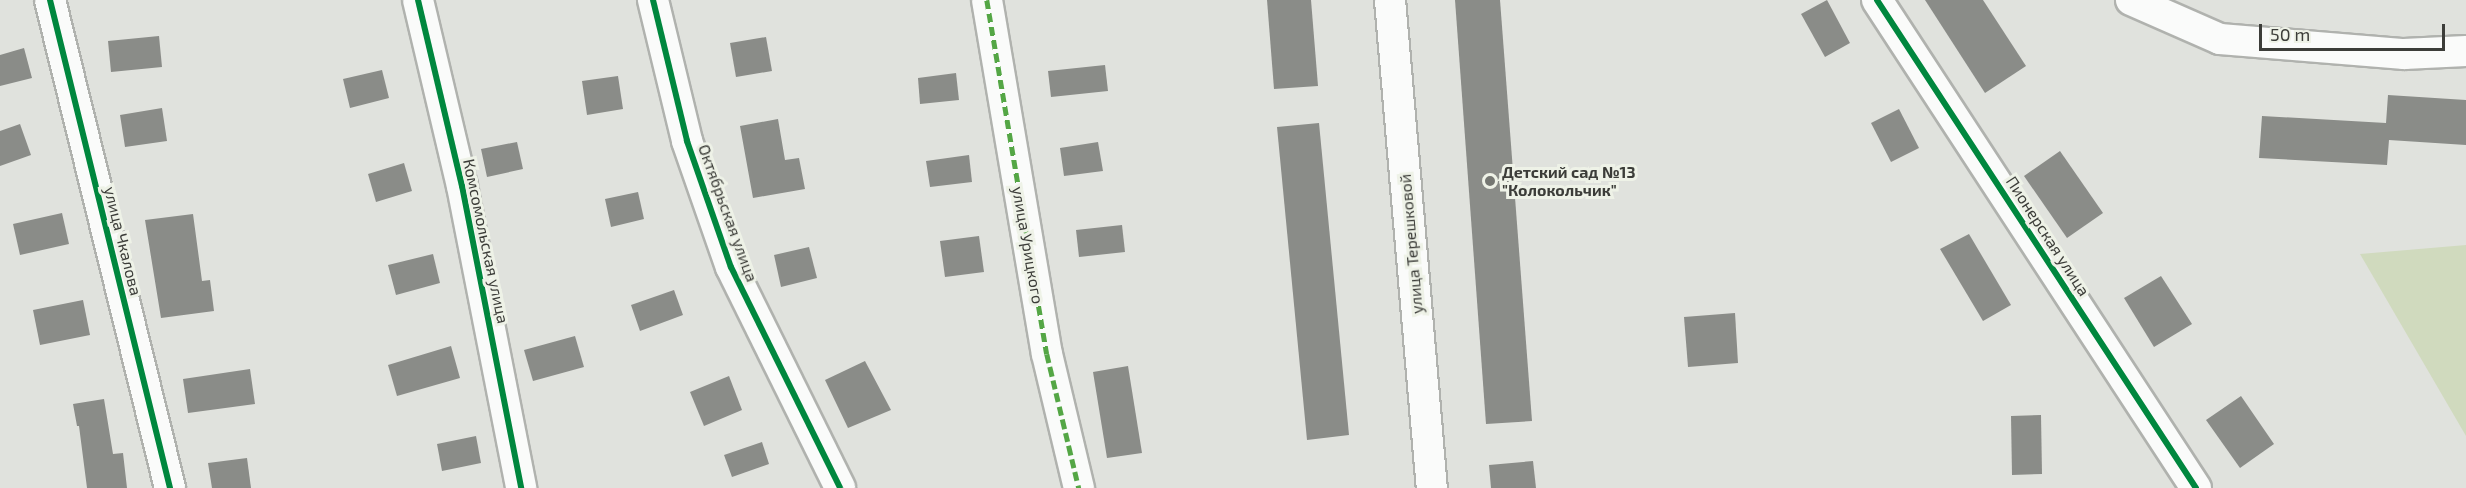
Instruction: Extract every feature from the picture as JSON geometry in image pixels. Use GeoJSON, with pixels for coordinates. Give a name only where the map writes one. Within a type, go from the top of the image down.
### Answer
{"type":"FeatureCollection","features":[{"type":"Feature","properties":{"kind":"street","name":"улица Чкалова"},"geometry":{"type":"LineString","coordinates":[[50,0],[170,488]]}},
{"type":"Feature","properties":{"kind":"street","name":"Комсомольская улица"},"geometry":{"type":"LineString","coordinates":[[418,0],[462,186],[522,488]]}},
{"type":"Feature","properties":{"kind":"street","name":"Октябрьская улица"},"geometry":{"type":"LineString","coordinates":[[653,0],[687,141],[731,267],[840,488]]}},
{"type":"Feature","properties":{"kind":"street","name":"улица Урицкого"},"geometry":{"type":"LineString","coordinates":[[987,0],[1047,354],[1079,488]]}},
{"type":"Feature","properties":{"kind":"street","name":"улица Терешковой"},"geometry":{"type":"LineString","coordinates":[[1390,0],[1432,488]]}},
{"type":"Feature","properties":{"kind":"street","name":"Пионерская улица"},"geometry":{"type":"LineString","coordinates":[[1877,0],[2191,486]]}},
{"type":"Feature","properties":{"kind":"street"},"geometry":{"type":"LineString","coordinates":[[2131,0],[2220,39],[2404,54],[2466,51]]}},
{"type":"Feature","properties":{"kind":"green space"},"geometry":{"type":"Polygon","coordinates":[[[2466,245],[2466,436],[2360,254],[2466,245]]]}},
{"type":"Feature","properties":{"kind":"building"},"geometry":{"type":"Polygon","coordinates":[[[1267,0],[1311,0],[1318,86],[1274,89],[1267,0]]]}},
{"type":"Feature","properties":{"kind":"building"},"geometry":{"type":"Polygon","coordinates":[[[1455,0],[1500,0],[1532,421],[1486,424],[1455,0]]]}},
{"type":"Feature","properties":{"kind":"building"},"geometry":{"type":"Polygon","coordinates":[[[1827,0],[1850,43],[1825,57],[1801,14],[1827,0]]]}},
{"type":"Feature","properties":{"kind":"building"},"geometry":{"type":"Polygon","coordinates":[[[1925,0],[1983,0],[2026,66],[1985,93],[1925,0]]]}},
{"type":"Feature","properties":{"kind":"building"},"geometry":{"type":"Polygon","coordinates":[[[159,36],[162,67],[111,72],[108,41],[159,36]]]}},
{"type":"Feature","properties":{"kind":"building"},"geometry":{"type":"Polygon","coordinates":[[[766,37],[772,71],[736,77],[730,43],[766,37]]]}},
{"type":"Feature","properties":{"kind":"building"},"geometry":{"type":"Polygon","coordinates":[[[24,48],[32,78],[0,86],[0,55],[24,48]]]}},
{"type":"Feature","properties":{"kind":"building"},"geometry":{"type":"Polygon","coordinates":[[[1105,65],[1108,91],[1051,97],[1048,71],[1105,65]]]}},
{"type":"Feature","properties":{"kind":"building"},"geometry":{"type":"Polygon","coordinates":[[[382,70],[389,98],[350,108],[343,79],[382,70]]]}},
{"type":"Feature","properties":{"kind":"building"},"geometry":{"type":"Polygon","coordinates":[[[956,73],[959,100],[920,104],[918,78],[956,73]]]}},
{"type":"Feature","properties":{"kind":"building"},"geometry":{"type":"Polygon","coordinates":[[[618,76],[623,109],[587,115],[582,81],[618,76]]]}},
{"type":"Feature","properties":{"kind":"building"},"geometry":{"type":"Polygon","coordinates":[[[2388,95],[2466,100],[2466,145],[2389,140],[2387,165],[2259,158],[2262,116],[2386,123],[2388,95]]]}},
{"type":"Feature","properties":{"kind":"building"},"geometry":{"type":"Polygon","coordinates":[[[162,108],[167,141],[125,147],[120,115],[162,108]]]}},
{"type":"Feature","properties":{"kind":"building"},"geometry":{"type":"Polygon","coordinates":[[[1899,109],[1919,148],[1891,162],[1871,123],[1899,109]]]}},
{"type":"Feature","properties":{"kind":"building"},"geometry":{"type":"Polygon","coordinates":[[[778,119],[785,160],[799,158],[805,189],[753,198],[740,126],[778,119]]]}},
{"type":"Feature","properties":{"kind":"building"},"geometry":{"type":"Polygon","coordinates":[[[1319,123],[1349,435],[1307,440],[1277,127],[1319,123]]]}},
{"type":"Feature","properties":{"kind":"building"},"geometry":{"type":"Polygon","coordinates":[[[20,124],[31,155],[0,166],[0,131],[20,124]]]}},
{"type":"Feature","properties":{"kind":"building"},"geometry":{"type":"Polygon","coordinates":[[[517,142],[523,169],[487,177],[481,149],[517,142]]]}},
{"type":"Feature","properties":{"kind":"building"},"geometry":{"type":"Polygon","coordinates":[[[1098,142],[1103,171],[1064,176],[1060,148],[1098,142]]]}},
{"type":"Feature","properties":{"kind":"building"},"geometry":{"type":"Polygon","coordinates":[[[2060,151],[2103,213],[2067,238],[2024,176],[2060,151]]]}},
{"type":"Feature","properties":{"kind":"building"},"geometry":{"type":"Polygon","coordinates":[[[969,155],[972,182],[930,187],[926,161],[969,155]]]}},
{"type":"Feature","properties":{"kind":"building"},"geometry":{"type":"Polygon","coordinates":[[[404,163],[412,191],[376,202],[368,174],[404,163]]]}},
{"type":"Feature","properties":{"kind":"building"},"geometry":{"type":"Polygon","coordinates":[[[638,192],[644,219],[611,227],[605,199],[638,192]]]}},
{"type":"Feature","properties":{"kind":"building"},"geometry":{"type":"Polygon","coordinates":[[[62,213],[69,244],[20,255],[13,224],[62,213]]]}},
{"type":"Feature","properties":{"kind":"building"},"geometry":{"type":"Polygon","coordinates":[[[193,214],[202,281],[210,280],[214,311],[161,318],[145,220],[193,214]]]}},
{"type":"Feature","properties":{"kind":"building"},"geometry":{"type":"Polygon","coordinates":[[[1122,225],[1125,252],[1079,257],[1076,230],[1122,225]]]}},
{"type":"Feature","properties":{"kind":"building"},"geometry":{"type":"Polygon","coordinates":[[[1969,234],[2011,305],[1983,321],[1940,249],[1969,234]]]}},
{"type":"Feature","properties":{"kind":"building"},"geometry":{"type":"Polygon","coordinates":[[[979,236],[984,272],[945,277],[940,241],[979,236]]]}},
{"type":"Feature","properties":{"kind":"building"},"geometry":{"type":"Polygon","coordinates":[[[809,247],[817,278],[781,287],[774,255],[809,247]]]}},
{"type":"Feature","properties":{"kind":"building"},"geometry":{"type":"Polygon","coordinates":[[[433,254],[440,283],[396,295],[388,265],[433,254]]]}},
{"type":"Feature","properties":{"kind":"building"},"geometry":{"type":"Polygon","coordinates":[[[2161,276],[2192,324],[2154,347],[2124,298],[2161,276]]]}},
{"type":"Feature","properties":{"kind":"building"},"geometry":{"type":"Polygon","coordinates":[[[674,290],[683,315],[640,331],[631,305],[674,290]]]}},
{"type":"Feature","properties":{"kind":"building"},"geometry":{"type":"Polygon","coordinates":[[[83,300],[90,335],[40,345],[33,310],[83,300]]]}},
{"type":"Feature","properties":{"kind":"building"},"geometry":{"type":"Polygon","coordinates":[[[1735,313],[1738,363],[1688,367],[1684,317],[1735,313]]]}},
{"type":"Feature","properties":{"kind":"building"},"geometry":{"type":"Polygon","coordinates":[[[575,336],[584,367],[533,381],[524,350],[575,336]]]}},
{"type":"Feature","properties":{"kind":"building"},"geometry":{"type":"Polygon","coordinates":[[[451,346],[460,378],[397,396],[388,365],[451,346]]]}},
{"type":"Feature","properties":{"kind":"building"},"geometry":{"type":"Polygon","coordinates":[[[865,361],[891,410],[848,428],[825,380],[865,361]]]}},
{"type":"Feature","properties":{"kind":"building"},"geometry":{"type":"Polygon","coordinates":[[[1128,366],[1142,453],[1107,458],[1093,372],[1128,366]]]}},
{"type":"Feature","properties":{"kind":"building"},"geometry":{"type":"Polygon","coordinates":[[[250,369],[255,404],[188,413],[183,379],[250,369]]]}},
{"type":"Feature","properties":{"kind":"building"},"geometry":{"type":"Polygon","coordinates":[[[729,376],[742,410],[704,426],[690,392],[729,376]]]}},
{"type":"Feature","properties":{"kind":"building"},"geometry":{"type":"Polygon","coordinates":[[[2241,396],[2274,444],[2240,468],[2206,420],[2241,396]]]}},
{"type":"Feature","properties":{"kind":"building"},"geometry":{"type":"Polygon","coordinates":[[[104,399],[113,454],[123,453],[127,488],[87,488],[79,426],[77,426],[73,404],[104,399]]]}},
{"type":"Feature","properties":{"kind":"building"},"geometry":{"type":"Polygon","coordinates":[[[2041,415],[2042,474],[2012,475],[2011,416],[2041,415]]]}},
{"type":"Feature","properties":{"kind":"building"},"geometry":{"type":"Polygon","coordinates":[[[476,436],[481,463],[442,471],[437,444],[476,436]]]}},
{"type":"Feature","properties":{"kind":"building"},"geometry":{"type":"Polygon","coordinates":[[[762,442],[769,464],[732,477],[724,455],[762,442]]]}},
{"type":"Feature","properties":{"kind":"building"},"geometry":{"type":"Polygon","coordinates":[[[247,458],[251,488],[212,488],[208,463],[247,458]]]}},
{"type":"Feature","properties":{"kind":"building"},"geometry":{"type":"Polygon","coordinates":[[[1533,461],[1536,488],[1491,488],[1489,465],[1533,461]]]}},
{"type":"Feature","properties":{"kind":"marked path"},"geometry":{"type":"LineString","coordinates":[[987,0],[1047,354],[1079,488]]}},
{"type":"Feature","properties":{"kind":"cycle path"},"geometry":{"type":"LineString","coordinates":[[50,0],[170,488]]}},
{"type":"Feature","properties":{"kind":"cycle path"},"geometry":{"type":"LineString","coordinates":[[418,0],[462,186],[521,488]]}},
{"type":"Feature","properties":{"kind":"cycle path"},"geometry":{"type":"LineString","coordinates":[[653,0],[687,141],[731,267],[840,488]]}},
{"type":"Feature","properties":{"kind":"cycle path"},"geometry":{"type":"LineString","coordinates":[[1877,0],[2196,488]]}},
{"type":"Feature","properties":{"kind":"place","name":"Детский сад №13 \"Колокольчик\""},"geometry":{"type":"Point","coordinates":[1490,181]}}]}
